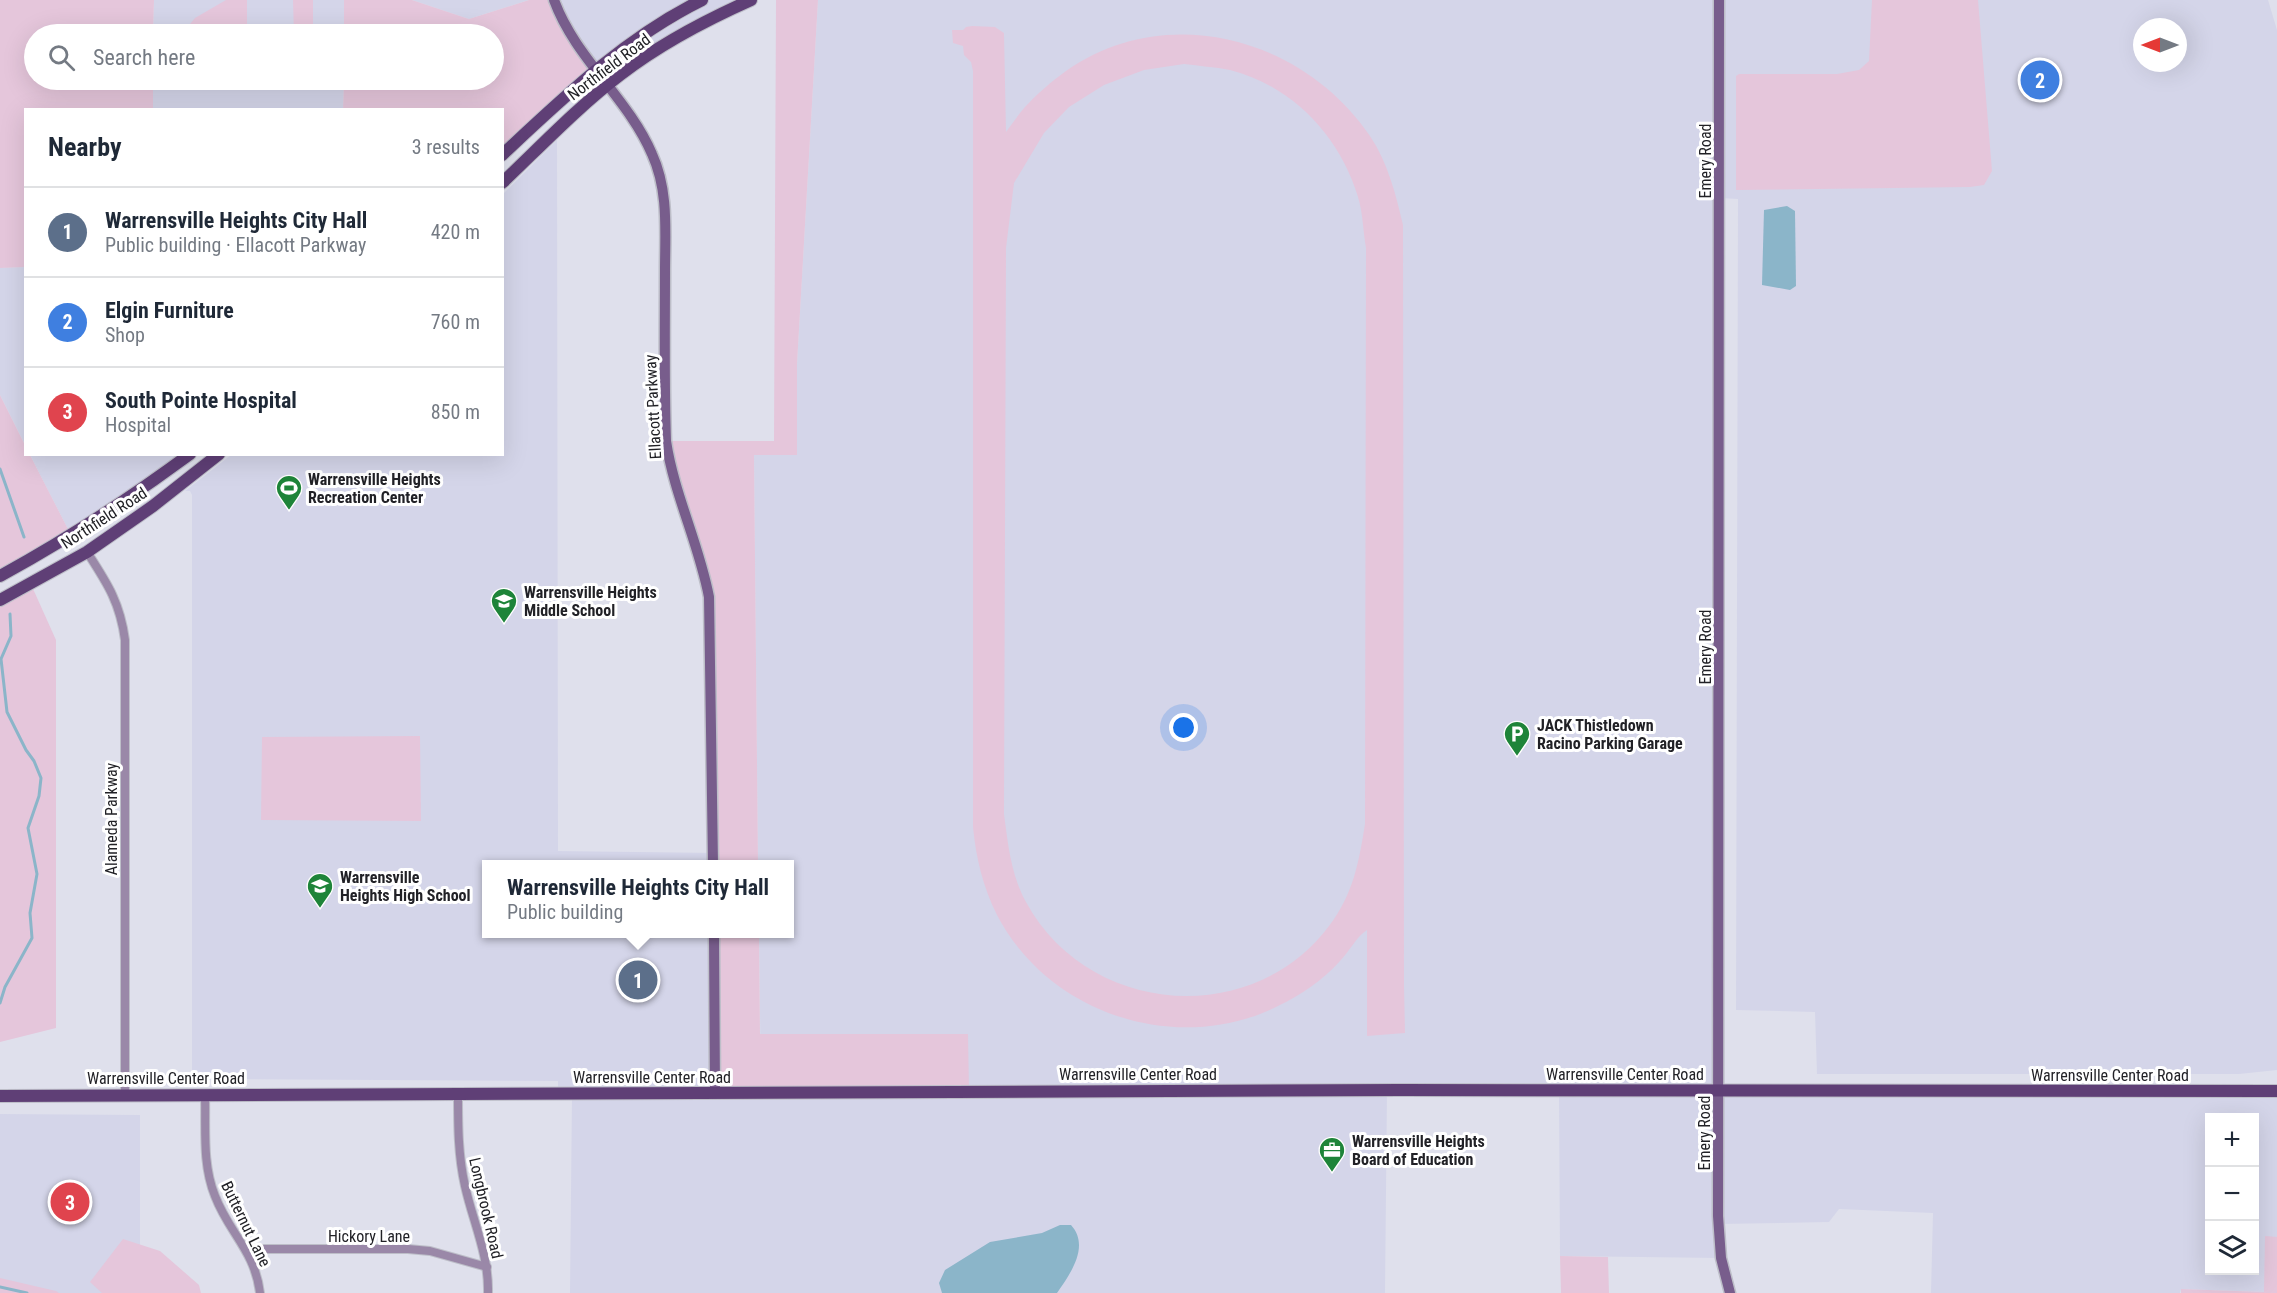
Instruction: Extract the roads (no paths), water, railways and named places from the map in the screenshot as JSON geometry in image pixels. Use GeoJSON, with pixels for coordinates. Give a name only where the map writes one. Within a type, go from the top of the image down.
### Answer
{"type":"FeatureCollection","features":[{"type":"Feature","properties":{"kind":"main road","name":"Northfield Road"},"geometry":{"type":"LineString","coordinates":[[504,153],[595,69],[628,44],[702,0]]}},
{"type":"Feature","properties":{"kind":"main road","name":"Northfield Road"},"geometry":{"type":"LineString","coordinates":[[504,181],[573,114],[622,73],[675,39],[751,0]]}},
{"type":"Feature","properties":{"kind":"main road","name":"Northfield Road"},"geometry":{"type":"LineString","coordinates":[[0,576],[54,547],[143,489],[187,456]]}},
{"type":"Feature","properties":{"kind":"main road","name":"Northfield Road"},"geometry":{"type":"LineString","coordinates":[[0,600],[87,552],[153,506],[216,456]]}},
{"type":"Feature","properties":{"kind":"main road","name":"Warrensville Center Road"},"geometry":{"type":"LineString","coordinates":[[0,1096],[1400,1090],[2277,1091]]}},
{"type":"Feature","properties":{"kind":"main road"},"geometry":{"type":"LineString","coordinates":[[2244,1091],[2277,1097]]}},
{"type":"Feature","properties":{"kind":"street","name":"Ellacott Parkway"},"geometry":{"type":"LineString","coordinates":[[554,0],[563,22],[606,86],[632,117],[645,138],[658,171],[664,197],[666,441],[669,462],[703,568],[709,597],[713,860]]}},
{"type":"Feature","properties":{"kind":"street","name":"Emery Road"},"geometry":{"type":"LineString","coordinates":[[1719,0],[1719,1235],[1721,1258],[1730,1293]]}},
{"type":"Feature","properties":{"kind":"street","name":"Alameda Parkway"},"geometry":{"type":"LineString","coordinates":[[87,552],[107,583],[121,614],[125,640],[125,1095]]}},
{"type":"Feature","properties":{"kind":"street"},"geometry":{"type":"LineString","coordinates":[[714,938],[715,1093]]}},
{"type":"Feature","properties":{"kind":"street","name":"Longbrook Road"},"geometry":{"type":"LineString","coordinates":[[458,1094],[460,1164],[487,1267],[488,1293]]}},
{"type":"Feature","properties":{"kind":"street","name":"Butternut Lane"},"geometry":{"type":"LineString","coordinates":[[205,1095],[206,1155],[209,1177],[224,1214],[249,1253],[260,1293]]}},
{"type":"Feature","properties":{"kind":"street","name":"Hickory Lane"},"geometry":{"type":"LineString","coordinates":[[249,1253],[264,1249],[408,1249],[430,1251],[487,1267]]}},
{"type":"Feature","properties":{"kind":"waterway"},"geometry":{"type":"LineString","coordinates":[[0,469],[24,537]]}},
{"type":"Feature","properties":{"kind":"waterway"},"geometry":{"type":"LineString","coordinates":[[0,1003],[5,987],[32,938],[30,913],[37,874],[28,828],[39,796],[41,778],[7,712],[1,659],[11,636],[10,614]]}},
{"type":"Feature","properties":{"kind":"waterway"},"geometry":{"type":"LineString","coordinates":[[0,1287],[27,1293]]}},
{"type":"Feature","properties":{"kind":"place","name":"Elgin Furniture"},"geometry":{"type":"Point","coordinates":[2040,80]}},
{"type":"Feature","properties":{"kind":"place","name":"Warrensville Heights Recreation Center"},"geometry":{"type":"Point","coordinates":[289,511]}},
{"type":"Feature","properties":{"kind":"place","name":"Warrensville Heights Middle School"},"geometry":{"type":"Point","coordinates":[504,624]}},
{"type":"Feature","properties":{"kind":"place","name":"JACK Thistledown Racino Parking Garage"},"geometry":{"type":"Point","coordinates":[1517,757]}},
{"type":"Feature","properties":{"kind":"place","name":"Warrensville Heights High School"},"geometry":{"type":"Point","coordinates":[320,909]}},
{"type":"Feature","properties":{"kind":"place","name":"Warrensville Heights City Hall"},"geometry":{"type":"Point","coordinates":[638,980]}},
{"type":"Feature","properties":{"kind":"place","name":"Warrensville Heights Board of Education"},"geometry":{"type":"Point","coordinates":[1332,1173]}},
{"type":"Feature","properties":{"kind":"place","name":"South Pointe Hospital"},"geometry":{"type":"Point","coordinates":[70,1202]}}]}
